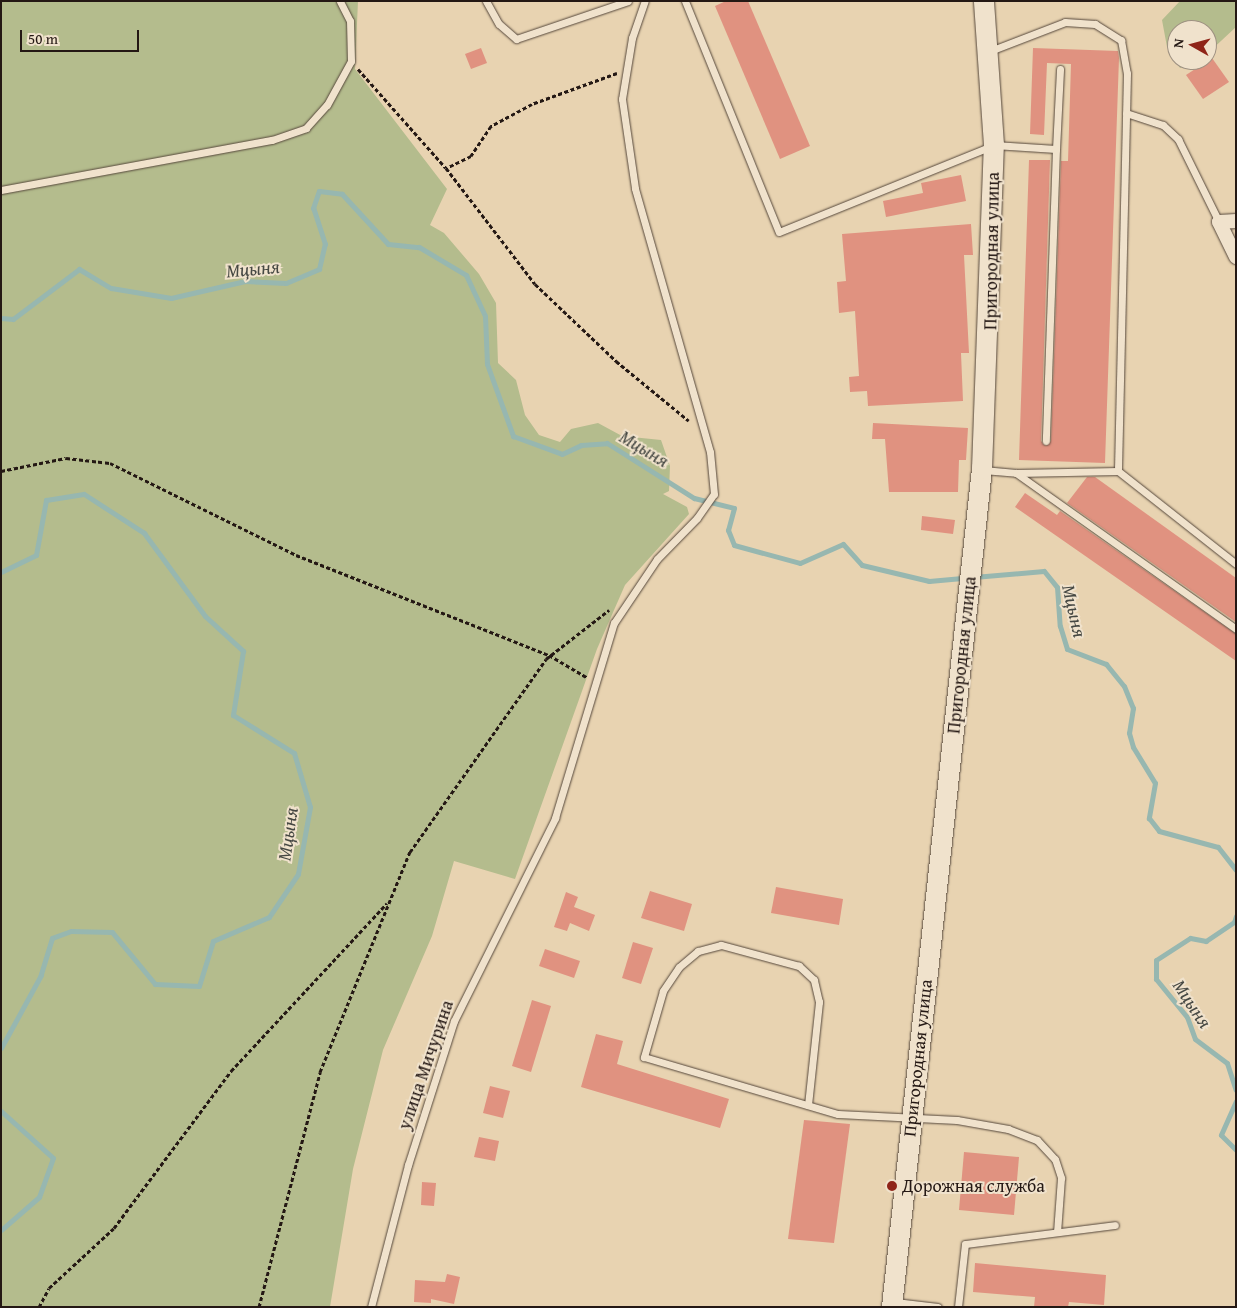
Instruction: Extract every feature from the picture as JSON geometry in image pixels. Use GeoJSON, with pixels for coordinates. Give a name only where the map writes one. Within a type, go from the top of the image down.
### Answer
{"type":"FeatureCollection","features":[{"type":"Feature","properties":{"kind":"street","name":"Пригородная улица"},"geometry":{"type":"LineString","coordinates":[[892,1304],[982,469],[994,145],[990,52],[984,1]]}},
{"type":"Feature","properties":{"kind":"street"},"geometry":{"type":"LineString","coordinates":[[1236,221],[1219,222],[1236,257]]}},
{"type":"Feature","properties":{"kind":"lane"},"geometry":{"type":"LineString","coordinates":[[1,190],[272,140],[306,128],[327,105],[351,61],[350,21],[340,1]]}},
{"type":"Feature","properties":{"kind":"lane"},"geometry":{"type":"LineString","coordinates":[[486,1],[499,24],[516,39],[628,1]]}},
{"type":"Feature","properties":{"kind":"lane"},"geometry":{"type":"LineString","coordinates":[[627,598],[697,518],[714,494],[706,434],[635,188],[622,98],[627,69],[645,1]]}},
{"type":"Feature","properties":{"kind":"lane"},"geometry":{"type":"LineString","coordinates":[[685,1],[779,232],[994,145],[1056,149]]}},
{"type":"Feature","properties":{"kind":"lane"},"geometry":{"type":"LineString","coordinates":[[990,52],[1065,22],[1095,24],[1121,40],[1127,73],[1118,471]]}},
{"type":"Feature","properties":{"kind":"lane"},"geometry":{"type":"LineString","coordinates":[[1046,441],[1060,68]]}},
{"type":"Feature","properties":{"kind":"lane"},"geometry":{"type":"LineString","coordinates":[[1126,113],[1164,124],[1178,138],[1219,222]]}},
{"type":"Feature","properties":{"kind":"lane"},"geometry":{"type":"LineString","coordinates":[[982,469],[1016,473],[1118,471],[1236,564]]}},
{"type":"Feature","properties":{"kind":"lane"},"geometry":{"type":"LineString","coordinates":[[1016,473],[1236,629]]}},
{"type":"Feature","properties":{"kind":"lane","name":"улица Мичурина"},"geometry":{"type":"LineString","coordinates":[[371,1307],[408,1165],[454,1021],[555,818],[595,682],[627,598]]}},
{"type":"Feature","properties":{"kind":"lane"},"geometry":{"type":"LineString","coordinates":[[808,1105],[819,1002],[814,980],[799,966],[721,944],[698,952],[679,968],[663,991],[644,1057],[838,1114],[912,1117],[1008,1129],[1037,1140],[1055,1159],[1062,1178],[1057,1232]]}},
{"type":"Feature","properties":{"kind":"lane"},"geometry":{"type":"LineString","coordinates":[[958,1307],[965,1244],[1115,1226]]}},
{"type":"Feature","properties":{"kind":"lane"},"geometry":{"type":"LineString","coordinates":[[892,1304],[938,1307]]}},
{"type":"Feature","properties":{"kind":"path"},"geometry":{"type":"LineString","coordinates":[[351,61],[446,168],[535,284],[616,361],[706,434]]}},
{"type":"Feature","properties":{"kind":"path"},"geometry":{"type":"LineString","coordinates":[[446,168],[471,156],[490,126],[532,104],[627,69]]}},
{"type":"Feature","properties":{"kind":"path"},"geometry":{"type":"LineString","coordinates":[[1,471],[66,458],[110,463],[296,555],[549,655],[595,682]]}},
{"type":"Feature","properties":{"kind":"path"},"geometry":{"type":"LineString","coordinates":[[258,1307],[320,1072],[410,852],[546,659],[627,598]]}},
{"type":"Feature","properties":{"kind":"path"},"geometry":{"type":"LineString","coordinates":[[39,1307],[49,1288],[114,1228],[232,1071],[389,901]]}},
{"type":"Feature","properties":{"kind":"green space"},"geometry":{"type":"Polygon","coordinates":[[[1,1],[358,1],[355,69],[447,189],[430,225],[444,233],[479,274],[496,303],[498,363],[516,380],[525,415],[539,435],[560,442],[571,429],[598,423],[622,436],[661,440],[670,466],[669,491],[663,494],[687,507],[689,514],[625,585],[597,649],[515,879],[454,861],[432,936],[383,1050],[353,1169],[330,1307],[1,1307],[1,1]]]}},
{"type":"Feature","properties":{"kind":"green space"},"geometry":{"type":"Polygon","coordinates":[[[1180,1],[1236,1],[1236,27],[1217,45],[1217,20],[1167,20],[1167,47],[1162,20],[1180,1]]]}},
{"type":"Feature","properties":{"kind":"building"},"geometry":{"type":"Polygon","coordinates":[[[726,1],[748,1],[810,146],[780,159],[715,6],[726,1]]]}},
{"type":"Feature","properties":{"kind":"building"},"geometry":{"type":"Polygon","coordinates":[[[481,48],[487,63],[471,69],[465,54],[481,48]]]}},
{"type":"Feature","properties":{"kind":"building"},"geometry":{"type":"Polygon","coordinates":[[[1033,48],[1118,51],[1105,463],[1019,460],[1029,160],[1050,160],[1041,441],[1046,446],[1051,441],[1061,161],[1068,161],[1071,64],[1047,63],[1044,135],[1030,134],[1033,48]]]}},
{"type":"Feature","properties":{"kind":"building"},"geometry":{"type":"Polygon","coordinates":[[[1217,65],[1229,82],[1203,99],[1186,75],[1194,70],[1217,70],[1217,65]]]}},
{"type":"Feature","properties":{"kind":"building"},"geometry":{"type":"Polygon","coordinates":[[[961,175],[966,201],[886,217],[883,201],[923,193],[921,183],[961,175]]]}},
{"type":"Feature","properties":{"kind":"building"},"geometry":{"type":"Polygon","coordinates":[[[971,224],[973,255],[964,255],[969,353],[961,353],[963,401],[868,406],[867,391],[850,392],[849,377],[859,376],[855,311],[839,313],[837,282],[846,281],[842,234],[971,224]]]}},
{"type":"Feature","properties":{"kind":"building"},"geometry":{"type":"Polygon","coordinates":[[[873,423],[968,428],[966,460],[959,460],[958,492],[889,492],[885,439],[872,439],[873,423]]]}},
{"type":"Feature","properties":{"kind":"building"},"geometry":{"type":"Polygon","coordinates":[[[1087,477],[1095,477],[1236,578],[1236,622],[1067,503],[1087,477]]]}},
{"type":"Feature","properties":{"kind":"building"},"geometry":{"type":"Polygon","coordinates":[[[1025,493],[1057,515],[1060,511],[1236,634],[1236,661],[1015,507],[1025,493]]]}},
{"type":"Feature","properties":{"kind":"building"},"geometry":{"type":"Polygon","coordinates":[[[922,516],[955,520],[953,534],[921,530],[922,516]]]}},
{"type":"Feature","properties":{"kind":"building"},"geometry":{"type":"Polygon","coordinates":[[[776,887],[843,899],[839,925],[771,913],[776,887]]]}},
{"type":"Feature","properties":{"kind":"building"},"geometry":{"type":"Polygon","coordinates":[[[650,891],[692,904],[684,931],[641,918],[650,891]]]}},
{"type":"Feature","properties":{"kind":"building"},"geometry":{"type":"Polygon","coordinates":[[[566,892],[578,897],[574,907],[595,915],[589,931],[570,923],[567,931],[554,927],[566,892]]]}},
{"type":"Feature","properties":{"kind":"building"},"geometry":{"type":"Polygon","coordinates":[[[633,942],[653,948],[641,984],[622,978],[633,942]]]}},
{"type":"Feature","properties":{"kind":"building"},"geometry":{"type":"Polygon","coordinates":[[[545,949],[580,961],[574,978],[539,966],[545,949]]]}},
{"type":"Feature","properties":{"kind":"building"},"geometry":{"type":"Polygon","coordinates":[[[532,1000],[551,1006],[531,1072],[512,1066],[532,1000]]]}},
{"type":"Feature","properties":{"kind":"building"},"geometry":{"type":"Polygon","coordinates":[[[596,1034],[623,1041],[617,1064],[729,1099],[720,1128],[581,1087],[596,1034]]]}},
{"type":"Feature","properties":{"kind":"building"},"geometry":{"type":"Polygon","coordinates":[[[490,1086],[510,1091],[503,1118],[483,1113],[490,1086]]]}},
{"type":"Feature","properties":{"kind":"building"},"geometry":{"type":"Polygon","coordinates":[[[804,1120],[850,1124],[834,1243],[788,1239],[804,1120]]]}},
{"type":"Feature","properties":{"kind":"building"},"geometry":{"type":"Polygon","coordinates":[[[479,1137],[499,1141],[495,1161],[474,1157],[479,1137]]]}},
{"type":"Feature","properties":{"kind":"building"},"geometry":{"type":"Polygon","coordinates":[[[964,1152],[1019,1157],[1014,1215],[959,1210],[964,1152]]]}},
{"type":"Feature","properties":{"kind":"building"},"geometry":{"type":"Polygon","coordinates":[[[422,1182],[436,1183],[434,1206],[421,1205],[422,1182]]]}},
{"type":"Feature","properties":{"kind":"building"},"geometry":{"type":"Polygon","coordinates":[[[975,1263],[1106,1275],[1104,1305],[1069,1302],[1068,1307],[1034,1307],[1035,1297],[973,1292],[975,1263]]]}},
{"type":"Feature","properties":{"kind":"building"},"geometry":{"type":"Polygon","coordinates":[[[447,1274],[460,1277],[454,1304],[431,1299],[431,1303],[414,1302],[415,1280],[445,1282],[447,1274]]]}},
{"type":"Feature","properties":{"kind":"waterway","name":"Мцыня"},"geometry":{"type":"LineString","coordinates":[[1,318],[13,319],[79,269],[111,288],[171,298],[245,281],[286,283],[319,269],[325,244],[313,208],[319,191],[342,194],[388,244],[419,247],[466,275],[485,316],[487,364],[513,436],[562,454],[581,445],[607,443],[694,498],[734,508],[728,530],[734,545],[800,563],[843,544],[862,565],[929,581],[965,578]]}},
{"type":"Feature","properties":{"kind":"waterway","name":"Мцыня"},"geometry":{"type":"LineString","coordinates":[[1,572],[36,555],[46,500],[84,494],[144,533],[205,616],[243,651],[233,715],[294,753],[310,807],[298,874],[269,917],[213,941],[199,986],[155,984],[112,932],[71,931],[52,938],[41,975],[1,1048]]}},
{"type":"Feature","properties":{"kind":"waterway","name":"Мцыня"},"geometry":{"type":"LineString","coordinates":[[974,577],[1044,571],[1057,587],[1060,626],[1067,649],[1106,664],[1124,686],[1133,708],[1129,733],[1133,747],[1155,783],[1149,818],[1159,831],[1218,847],[1236,870]]}},
{"type":"Feature","properties":{"kind":"waterway","name":"Мцыня"},"geometry":{"type":"LineString","coordinates":[[1236,916],[1234,922],[1206,941],[1190,938],[1156,960],[1156,979],[1187,1017],[1195,1039],[1227,1063],[1236,1090]]}},
{"type":"Feature","properties":{"kind":"waterway","name":"Мцыня"},"geometry":{"type":"LineString","coordinates":[[1236,1101],[1221,1135],[1236,1150]]}},
{"type":"Feature","properties":{"kind":"waterway","name":"Мцыня"},"geometry":{"type":"LineString","coordinates":[[1,1111],[53,1158],[39,1197],[1,1230]]}},
{"type":"Feature","properties":{"kind":"place","name":"Дорожная служба"},"geometry":{"type":"Point","coordinates":[892,1186]}}]}
